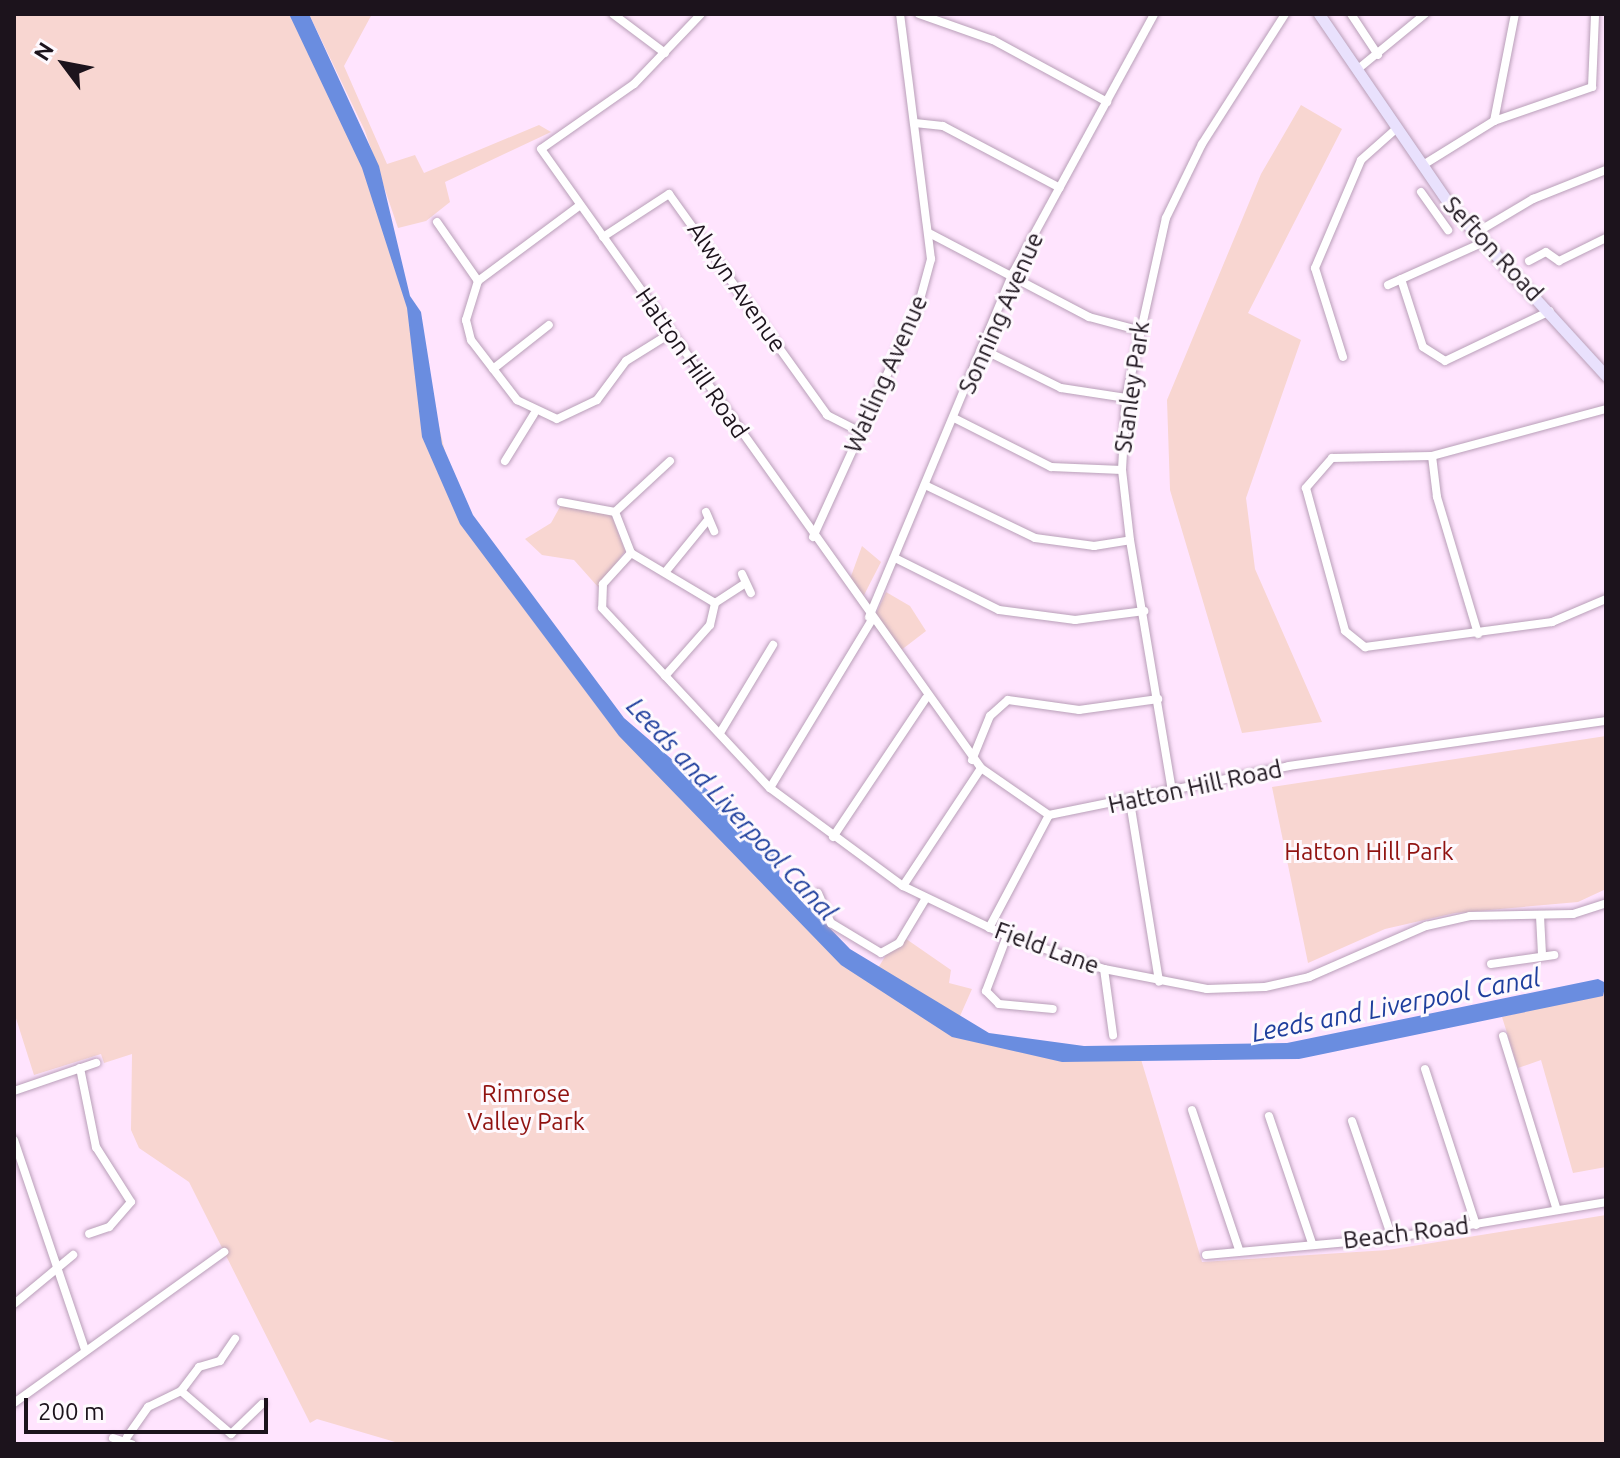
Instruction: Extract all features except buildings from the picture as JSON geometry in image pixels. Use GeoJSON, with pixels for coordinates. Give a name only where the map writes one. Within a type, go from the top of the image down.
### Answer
{"type":"FeatureCollection","features":[{"type":"Feature","properties":{"kind":"main road","name":"Sefton Road"},"geometry":{"type":"LineString","coordinates":[[1319,14],[1450,205],[1478,238],[1551,311],[1606,376]]}},
{"type":"Feature","properties":{"kind":"street"},"geometry":{"type":"LineString","coordinates":[[613,14],[665,53],[701,14]]}},
{"type":"Feature","properties":{"kind":"street","name":"Watling Avenue"},"geometry":{"type":"LineString","coordinates":[[813,537],[918,307],[931,259],[900,14]]}},
{"type":"Feature","properties":{"kind":"street"},"geometry":{"type":"LineString","coordinates":[[919,14],[993,40],[1107,102]]}},
{"type":"Feature","properties":{"kind":"street","name":"Stanley Park"},"geometry":{"type":"LineString","coordinates":[[1172,791],[1130,540],[1122,470],[1126,398],[1157,246],[1185,174],[1285,14]]}},
{"type":"Feature","properties":{"kind":"street"},"geometry":{"type":"LineString","coordinates":[[1351,14],[1378,55]]}},
{"type":"Feature","properties":{"kind":"street"},"geometry":{"type":"LineString","coordinates":[[1358,69],[1425,14]]}},
{"type":"Feature","properties":{"kind":"street"},"geometry":{"type":"LineString","coordinates":[[1494,121],[1515,14]]}},
{"type":"Feature","properties":{"kind":"street"},"geometry":{"type":"LineString","coordinates":[[1423,165],[1494,121],[1592,87],[1595,14]]}},
{"type":"Feature","properties":{"kind":"street","name":"Sonning Avenue"},"geometry":{"type":"LineString","coordinates":[[770,788],[870,619],[1013,273],[1151,15]]}},
{"type":"Feature","properties":{"kind":"street","name":"Hatton Hill Road"},"geometry":{"type":"LineString","coordinates":[[665,53],[634,84],[541,149],[926,698],[981,768],[1049,815],[1130,802],[1172,791],[1606,721]]}},
{"type":"Feature","properties":{"kind":"street"},"geometry":{"type":"LineString","coordinates":[[915,123],[943,126],[1060,188]]}},
{"type":"Feature","properties":{"kind":"street"},"geometry":{"type":"LineString","coordinates":[[1343,357],[1315,268],[1361,160],[1397,128]]}},
{"type":"Feature","properties":{"kind":"street"},"geometry":{"type":"LineString","coordinates":[[1388,285],[1478,238],[1533,199],[1606,170]]}},
{"type":"Feature","properties":{"kind":"street"},"geometry":{"type":"LineString","coordinates":[[1421,192],[1448,230]]}},
{"type":"Feature","properties":{"kind":"street","name":"Alwyn Avenue"},"geometry":{"type":"LineString","coordinates":[[603,237],[669,194],[827,415],[861,432]]}},
{"type":"Feature","properties":{"kind":"street"},"geometry":{"type":"LineString","coordinates":[[1437,215],[1450,205]]}},
{"type":"Feature","properties":{"kind":"street"},"geometry":{"type":"LineString","coordinates":[[579,206],[478,281],[466,320],[493,369],[534,414],[578,414],[626,361],[671,333]]}},
{"type":"Feature","properties":{"kind":"street"},"geometry":{"type":"LineString","coordinates":[[437,222],[478,281]]}},
{"type":"Feature","properties":{"kind":"street"},"geometry":{"type":"LineString","coordinates":[[929,233],[1013,273],[1089,317],[1138,330]]}},
{"type":"Feature","properties":{"kind":"street"},"geometry":{"type":"LineString","coordinates":[[1529,261],[1546,252],[1559,261],[1606,238]]}},
{"type":"Feature","properties":{"kind":"street"},"geometry":{"type":"LineString","coordinates":[[1401,279],[1423,347],[1445,361],[1551,311]]}},
{"type":"Feature","properties":{"kind":"street"},"geometry":{"type":"LineString","coordinates":[[493,369],[549,325]]}},
{"type":"Feature","properties":{"kind":"street"},"geometry":{"type":"LineString","coordinates":[[982,349],[1061,388],[1126,398]]}},
{"type":"Feature","properties":{"kind":"street"},"geometry":{"type":"LineString","coordinates":[[1606,409],[1432,456],[1332,458],[1311,476],[1307,501],[1351,639],[1379,650],[1552,622],[1606,599]]}},
{"type":"Feature","properties":{"kind":"street"},"geometry":{"type":"LineString","coordinates":[[505,461],[534,414]]}},
{"type":"Feature","properties":{"kind":"street"},"geometry":{"type":"LineString","coordinates":[[954,418],[1051,467],[1122,470]]}},
{"type":"Feature","properties":{"kind":"street"},"geometry":{"type":"LineString","coordinates":[[1432,456],[1437,497],[1478,634]]}},
{"type":"Feature","properties":{"kind":"street"},"geometry":{"type":"LineString","coordinates":[[615,512],[670,461]]}},
{"type":"Feature","properties":{"kind":"street"},"geometry":{"type":"LineString","coordinates":[[925,485],[1035,538],[1094,546],[1130,540]]}},
{"type":"Feature","properties":{"kind":"street"},"geometry":{"type":"LineString","coordinates":[[561,502],[615,512]]}},
{"type":"Feature","properties":{"kind":"street"},"geometry":{"type":"LineString","coordinates":[[615,512],[631,553],[667,570],[715,603]]}},
{"type":"Feature","properties":{"kind":"street"},"geometry":{"type":"LineString","coordinates":[[667,570],[707,516],[714,531]]}},
{"type":"Feature","properties":{"kind":"street","name":"Field Lane"},"geometry":{"type":"LineString","coordinates":[[631,553],[615,564],[599,598],[665,676],[770,788],[903,886],[1007,936],[1104,969],[1159,982],[1265,987],[1309,977],[1426,926],[1470,916],[1540,916],[1606,903]]}},
{"type":"Feature","properties":{"kind":"street"},"geometry":{"type":"LineString","coordinates":[[895,558],[999,610],[1075,620],[1144,611]]}},
{"type":"Feature","properties":{"kind":"street"},"geometry":{"type":"LineString","coordinates":[[742,574],[744,584],[751,593]]}},
{"type":"Feature","properties":{"kind":"street"},"geometry":{"type":"LineString","coordinates":[[665,676],[710,625],[715,603],[744,584]]}},
{"type":"Feature","properties":{"kind":"street"},"geometry":{"type":"LineString","coordinates":[[720,733],[773,645]]}},
{"type":"Feature","properties":{"kind":"street"},"geometry":{"type":"LineString","coordinates":[[833,837],[926,698]]}},
{"type":"Feature","properties":{"kind":"street"},"geometry":{"type":"LineString","coordinates":[[972,760],[990,716],[1008,700],[1079,710],[1158,699]]}},
{"type":"Feature","properties":{"kind":"street"},"geometry":{"type":"LineString","coordinates":[[903,886],[981,768]]}},
{"type":"Feature","properties":{"kind":"street"},"geometry":{"type":"LineString","coordinates":[[1130,802],[1159,982]]}},
{"type":"Feature","properties":{"kind":"street"},"geometry":{"type":"LineString","coordinates":[[989,928],[1049,815]]}},
{"type":"Feature","properties":{"kind":"street"},"geometry":{"type":"LineString","coordinates":[[818,893],[831,923],[881,953],[899,943],[926,898]]}},
{"type":"Feature","properties":{"kind":"street"},"geometry":{"type":"LineString","coordinates":[[1540,916],[1542,955]]}},
{"type":"Feature","properties":{"kind":"street"},"geometry":{"type":"LineString","coordinates":[[1007,936],[986,991],[999,1004],[1053,1009]]}},
{"type":"Feature","properties":{"kind":"street"},"geometry":{"type":"LineString","coordinates":[[1491,964],[1554,955]]}},
{"type":"Feature","properties":{"kind":"street"},"geometry":{"type":"LineString","coordinates":[[1104,969],[1113,1035]]}},
{"type":"Feature","properties":{"kind":"street"},"geometry":{"type":"LineString","coordinates":[[1503,1036],[1557,1210]]}},
{"type":"Feature","properties":{"kind":"street"},"geometry":{"type":"LineString","coordinates":[[14,1091],[96,1063]]}},
{"type":"Feature","properties":{"kind":"street"},"geometry":{"type":"LineString","coordinates":[[80,1068],[96,1147],[131,1202],[109,1227],[89,1234]]}},
{"type":"Feature","properties":{"kind":"street"},"geometry":{"type":"LineString","coordinates":[[1425,1069],[1476,1225]]}},
{"type":"Feature","properties":{"kind":"street"},"geometry":{"type":"LineString","coordinates":[[1192,1110],[1239,1250]]}},
{"type":"Feature","properties":{"kind":"street"},"geometry":{"type":"LineString","coordinates":[[1269,1116],[1312,1243]]}},
{"type":"Feature","properties":{"kind":"street"},"geometry":{"type":"LineString","coordinates":[[1352,1121],[1392,1238]]}},
{"type":"Feature","properties":{"kind":"street"},"geometry":{"type":"LineString","coordinates":[[14,1140],[85,1350]]}},
{"type":"Feature","properties":{"kind":"street","name":"Beach Road"},"geometry":{"type":"LineString","coordinates":[[1206,1255],[1392,1238],[1606,1202]]}},
{"type":"Feature","properties":{"kind":"street"},"geometry":{"type":"LineString","coordinates":[[14,1403],[224,1252]]}},
{"type":"Feature","properties":{"kind":"street"},"geometry":{"type":"LineString","coordinates":[[14,1304],[59,1271],[73,1255]]}},
{"type":"Feature","properties":{"kind":"street"},"geometry":{"type":"LineString","coordinates":[[113,1438],[130,1440],[148,1407],[181,1391],[235,1339]]}},
{"type":"Feature","properties":{"kind":"street"},"geometry":{"type":"LineString","coordinates":[[181,1391],[231,1434],[262,1404]]}},
{"type":"Feature","properties":{"kind":"green space","name":"Rimrose Valley Park"},"geometry":{"type":"Polygon","coordinates":[[[14,14],[299,14],[344,108],[411,308],[456,498],[604,705],[820,936],[975,1037],[1140,1056],[1202,1262],[1388,1250],[1606,1215],[1606,1444],[402,1444],[317,1419],[310,1423],[189,1182],[139,1148],[131,1130],[132,1054],[104,1063],[101,1054],[34,1075],[14,1012],[14,14]]]}},
{"type":"Feature","properties":{"kind":"green space"},"geometry":{"type":"Polygon","coordinates":[[[309,14],[372,14],[344,66],[387,164],[415,155],[424,173],[539,125],[551,132],[445,182],[450,202],[426,221],[398,228],[365,131],[309,14]]]}},
{"type":"Feature","properties":{"kind":"green space"},"geometry":{"type":"Polygon","coordinates":[[[1301,105],[1342,129],[1248,313],[1301,340],[1246,498],[1255,569],[1322,722],[1242,733],[1170,490],[1167,400],[1261,174],[1301,105]]]}},
{"type":"Feature","properties":{"kind":"green space"},"geometry":{"type":"Polygon","coordinates":[[[561,505],[611,514],[625,551],[598,587],[574,560],[542,555],[525,539],[551,523],[561,505]]]}},
{"type":"Feature","properties":{"kind":"green space"},"geometry":{"type":"Polygon","coordinates":[[[862,546],[881,562],[863,597],[850,579],[862,546]]]}},
{"type":"Feature","properties":{"kind":"green space"},"geometry":{"type":"Polygon","coordinates":[[[886,592],[910,606],[926,631],[900,651],[875,616],[886,592]]]}},
{"type":"Feature","properties":{"kind":"green space","name":"Hatton Hill Park"},"geometry":{"type":"Polygon","coordinates":[[[1606,736],[1606,889],[1578,902],[1455,913],[1385,929],[1308,963],[1272,787],[1606,736]]]}},
{"type":"Feature","properties":{"kind":"green space"},"geometry":{"type":"Polygon","coordinates":[[[899,934],[951,970],[949,983],[972,989],[960,1016],[878,968],[899,934]]]}},
{"type":"Feature","properties":{"kind":"green space"},"geometry":{"type":"Polygon","coordinates":[[[1606,992],[1606,1167],[1573,1173],[1541,1060],[1518,1068],[1502,1017],[1606,992]]]}},
{"type":"Feature","properties":{"kind":"water"},"geometry":{"type":"Polygon","coordinates":[[[289,14],[309,14],[379,166],[410,296],[421,312],[442,444],[473,515],[624,718],[711,793],[761,855],[781,851],[779,876],[850,949],[989,1033],[1084,1046],[1287,1043],[1598,979],[1606,983],[1603,996],[1299,1059],[1062,1062],[952,1037],[841,965],[619,736],[460,524],[422,437],[407,308],[362,168],[289,14]]]}},
{"type":"Feature","properties":{"kind":"water label","name":"Leeds and Liverpool Canal"},"geometry":{"type":"Point","coordinates":[732,809]}},
{"type":"Feature","properties":{"kind":"water label","name":"Leeds and Liverpool Canal"},"geometry":{"type":"Point","coordinates":[1396,1005]}}]}
